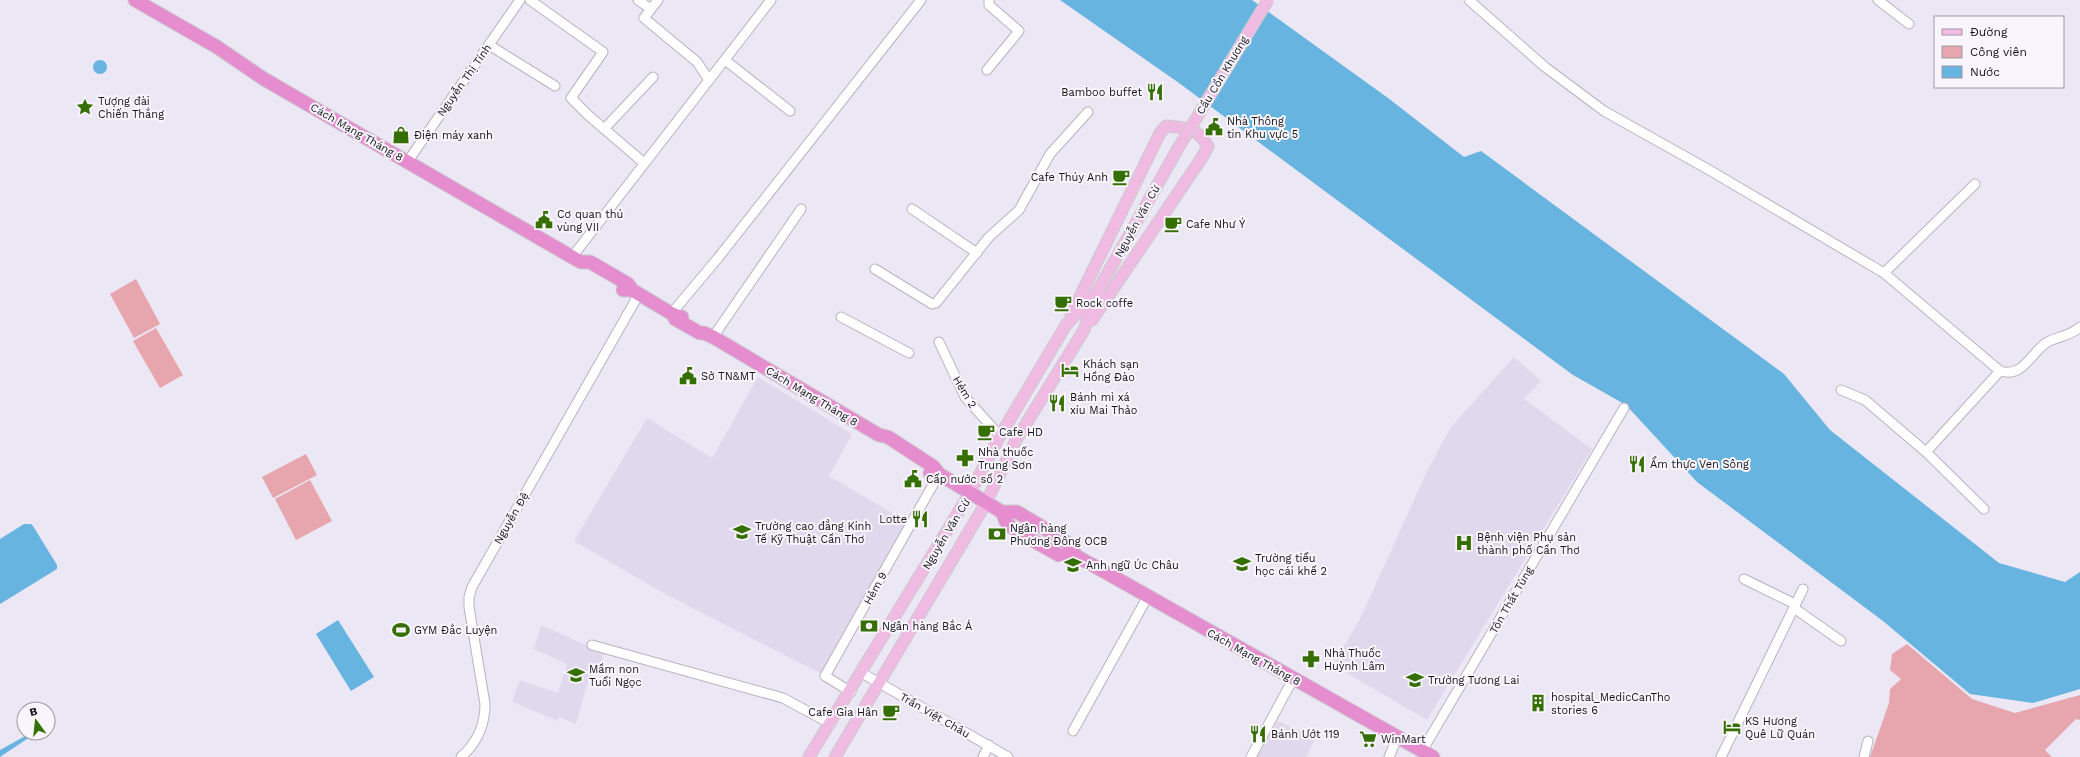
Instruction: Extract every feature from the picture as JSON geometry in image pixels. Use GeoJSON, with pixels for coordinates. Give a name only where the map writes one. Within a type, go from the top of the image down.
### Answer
{"type":"FeatureCollection","features":[{"type":"Feature","properties":{"kind":"highway","name":"Cách Mạng Tháng 8"},"geometry":{"type":"LineString","coordinates":[[135,0],[217,47],[264,78],[577,259],[592,273],[624,291],[636,292],[673,314],[675,319],[700,333],[708,335],[879,435],[883,444],[930,473],[939,474],[1002,512],[1007,524],[1025,536],[1059,555],[1076,556],[1427,754]]}},
{"type":"Feature","properties":{"kind":"main road","name":"Cầu Cồn Khương"},"geometry":{"type":"LineString","coordinates":[[1177,150],[1268,0]]}},
{"type":"Feature","properties":{"kind":"main road"},"geometry":{"type":"LineString","coordinates":[[1066,325],[1160,133],[1166,126],[1185,127],[1200,134],[1208,146],[1204,156],[1084,330]]}},
{"type":"Feature","properties":{"kind":"main road","name":"Nguyễn Văn Cừ"},"geometry":{"type":"LineString","coordinates":[[835,757],[986,503],[1016,440],[1084,330],[1097,292],[1177,150]]}},
{"type":"Feature","properties":{"kind":"main road","name":"Nguyễn Văn Cừ"},"geometry":{"type":"LineString","coordinates":[[809,757],[851,692],[970,494],[1000,436],[1066,325],[1097,292]]}},
{"type":"Feature","properties":{"kind":"street","name":"Nguyễn Thị Tính"},"geometry":{"type":"LineString","coordinates":[[408,161],[520,0]]}},
{"type":"Feature","properties":{"kind":"street"},"geometry":{"type":"LineString","coordinates":[[530,0],[603,52],[571,98],[604,129],[644,163]]}},
{"type":"Feature","properties":{"kind":"street"},"geometry":{"type":"LineString","coordinates":[[638,0],[651,9]]}},
{"type":"Feature","properties":{"kind":"street"},"geometry":{"type":"LineString","coordinates":[[658,0],[644,18],[697,62],[709,80]]}},
{"type":"Feature","properties":{"kind":"street"},"geometry":{"type":"LineString","coordinates":[[577,259],[644,163],[771,0]]}},
{"type":"Feature","properties":{"kind":"street"},"geometry":{"type":"LineString","coordinates":[[673,314],[921,0]]}},
{"type":"Feature","properties":{"kind":"street"},"geometry":{"type":"LineString","coordinates":[[988,70],[1019,31],[989,5],[989,0]]}},
{"type":"Feature","properties":{"kind":"street"},"geometry":{"type":"LineString","coordinates":[[1469,0],[1544,66],[1604,110],[1884,273],[2000,371],[2014,373],[2028,362],[2046,343],[2070,335],[2080,328]]}},
{"type":"Feature","properties":{"kind":"street"},"geometry":{"type":"LineString","coordinates":[[1878,0],[1909,24]]}},
{"type":"Feature","properties":{"kind":"street"},"geometry":{"type":"LineString","coordinates":[[489,45],[555,86]]}},
{"type":"Feature","properties":{"kind":"street"},"geometry":{"type":"LineString","coordinates":[[725,60],[790,111]]}},
{"type":"Feature","properties":{"kind":"street"},"geometry":{"type":"LineString","coordinates":[[604,129],[653,77]]}},
{"type":"Feature","properties":{"kind":"street"},"geometry":{"type":"LineString","coordinates":[[875,269],[932,304],[940,300],[995,231],[1019,210],[1050,154],[1088,112]]}},
{"type":"Feature","properties":{"kind":"street"},"geometry":{"type":"LineString","coordinates":[[1884,273],[1975,184]]}},
{"type":"Feature","properties":{"kind":"street"},"geometry":{"type":"LineString","coordinates":[[708,335],[801,209]]}},
{"type":"Feature","properties":{"kind":"street"},"geometry":{"type":"LineString","coordinates":[[912,209],[977,253]]}},
{"type":"Feature","properties":{"kind":"street","name":"Nguyễn Đệ"},"geometry":{"type":"LineString","coordinates":[[461,757],[475,740],[485,717],[485,704],[469,607],[472,587],[636,292]]}},
{"type":"Feature","properties":{"kind":"street"},"geometry":{"type":"LineString","coordinates":[[841,317],[909,353]]}},
{"type":"Feature","properties":{"kind":"street","name":"Hẻm 2"},"geometry":{"type":"LineString","coordinates":[[939,342],[965,397],[1000,436]]}},
{"type":"Feature","properties":{"kind":"street"},"geometry":{"type":"LineString","coordinates":[[1926,452],[2000,371]]}},
{"type":"Feature","properties":{"kind":"street"},"geometry":{"type":"LineString","coordinates":[[1841,390],[1865,400],[1926,452],[1984,509]]}},
{"type":"Feature","properties":{"kind":"street","name":"Tôn Thất Tùng"},"geometry":{"type":"LineString","coordinates":[[1427,754],[1624,408]]}},
{"type":"Feature","properties":{"kind":"street","name":"Hẻm 9"},"geometry":{"type":"LineString","coordinates":[[851,692],[825,676],[939,474]]}},
{"type":"Feature","properties":{"kind":"street"},"geometry":{"type":"LineString","coordinates":[[1744,579],[1795,606],[1841,641]]}},
{"type":"Feature","properties":{"kind":"street"},"geometry":{"type":"LineString","coordinates":[[1721,757],[1803,588]]}},
{"type":"Feature","properties":{"kind":"street"},"geometry":{"type":"LineString","coordinates":[[1073,731],[1148,596]]}},
{"type":"Feature","properties":{"kind":"street"},"geometry":{"type":"LineString","coordinates":[[592,645],[783,698],[831,724]]}},
{"type":"Feature","properties":{"kind":"street","name":"Trần Việt Châu"},"geometry":{"type":"LineString","coordinates":[[862,673],[1008,757]]}},
{"type":"Feature","properties":{"kind":"street"},"geometry":{"type":"LineString","coordinates":[[1251,757],[1293,679]]}},
{"type":"Feature","properties":{"kind":"street"},"geometry":{"type":"LineString","coordinates":[[1388,757],[1397,738]]}},
{"type":"Feature","properties":{"kind":"street"},"geometry":{"type":"LineString","coordinates":[[1864,757],[1868,741]]}},
{"type":"Feature","properties":{"kind":"street"},"geometry":{"type":"LineString","coordinates":[[983,757],[989,745]]}},
{"type":"Feature","properties":{"kind":"shaded area","name":"Bệnh viện Phụ sản thành phố Cần Thơ"},"geometry":{"type":"Polygon","coordinates":[[[1514,357],[1541,381],[1524,399],[1592,449],[1427,720],[1333,665],[1361,617],[1428,469],[1451,427],[1514,357]]]}},
{"type":"Feature","properties":{"kind":"shaded area","name":"Trường cao đẳng Kinh Tế Kỹ Thuật Cần Thơ"},"geometry":{"type":"Polygon","coordinates":[[[758,377],[852,434],[829,476],[909,523],[824,675],[667,595],[574,541],[647,418],[712,458],[758,377]]]}},
{"type":"Feature","properties":{"kind":"shaded area","name":"Mầm non Tuổi Ngọc"},"geometry":{"type":"Polygon","coordinates":[[[541,625],[604,653],[598,671],[591,670],[576,724],[559,717],[558,721],[513,702],[513,698],[520,680],[558,693],[567,664],[534,649],[541,625]]]}},
{"type":"Feature","properties":{"kind":"shaded area"},"geometry":{"type":"Polygon","coordinates":[[[1278,721],[1315,738],[1307,757],[1257,757],[1278,721]]]}},
{"type":"Feature","properties":{"kind":"green space"},"geometry":{"type":"Polygon","coordinates":[[[136,279],[160,324],[134,338],[110,294],[136,279]]]}},
{"type":"Feature","properties":{"kind":"green space"},"geometry":{"type":"Polygon","coordinates":[[[156,328],[183,375],[160,388],[133,341],[156,328]]]}},
{"type":"Feature","properties":{"kind":"green space"},"geometry":{"type":"Polygon","coordinates":[[[306,454],[317,475],[273,498],[262,477],[306,454]]]}},
{"type":"Feature","properties":{"kind":"green space"},"geometry":{"type":"Polygon","coordinates":[[[310,480],[332,521],[296,540],[275,499],[310,480]]]}},
{"type":"Feature","properties":{"kind":"green space"},"geometry":{"type":"Polygon","coordinates":[[[1907,644],[1972,699],[2015,713],[2080,695],[2080,720],[2076,719],[2045,750],[2052,757],[1870,757],[1889,703],[1890,689],[1901,679],[1890,670],[1892,654],[1907,644]]]}},
{"type":"Feature","properties":{"kind":"water"},"geometry":{"type":"Polygon","coordinates":[[[1060,0],[1252,0],[1388,98],[1464,157],[1481,151],[1784,374],[1830,430],[1999,563],[2065,582],[2080,572],[2080,689],[2033,703],[1970,694],[1883,621],[1697,482],[1626,405],[1573,375],[1179,83],[1060,0]]]}},
{"type":"Feature","properties":{"kind":"water"},"geometry":{"type":"Polygon","coordinates":[[[97,60],[103,60],[107,64],[107,70],[103,74],[97,74],[93,70],[93,64],[97,60]]]}},
{"type":"Feature","properties":{"kind":"water"},"geometry":{"type":"Polygon","coordinates":[[[24,524],[31,524],[33,526],[57,565],[57,569],[0,604],[0,539],[24,524]]]}},
{"type":"Feature","properties":{"kind":"water"},"geometry":{"type":"Polygon","coordinates":[[[338,620],[374,677],[351,691],[316,634],[338,620]]]}},
{"type":"Feature","properties":{"kind":"water"},"geometry":{"type":"Polygon","coordinates":[[[16,741],[24,741],[0,757],[0,750],[16,741]]]}},
{"type":"Feature","properties":{"kind":"place","name":"Bamboo buffet"},"geometry":{"type":"Point","coordinates":[1155,92]}},
{"type":"Feature","properties":{"kind":"place","name":"Tượng đài Chiến Thắng"},"geometry":{"type":"Point","coordinates":[85,107]}},
{"type":"Feature","properties":{"kind":"place","name":"Nhà Thông tin Khu vực 5"},"geometry":{"type":"Point","coordinates":[1214,127]}},
{"type":"Feature","properties":{"kind":"place","name":"Điện máy xanh"},"geometry":{"type":"Point","coordinates":[401,135]}},
{"type":"Feature","properties":{"kind":"place","name":"Cafe Thúy Anh"},"geometry":{"type":"Point","coordinates":[1121,177]}},
{"type":"Feature","properties":{"kind":"place","name":"Cơ quan thú vùng VII"},"geometry":{"type":"Point","coordinates":[544,220]}},
{"type":"Feature","properties":{"kind":"place","name":"Cafe Như Ý"},"geometry":{"type":"Point","coordinates":[1173,224]}},
{"type":"Feature","properties":{"kind":"place","name":"Rock coffe"},"geometry":{"type":"Point","coordinates":[1063,303]}},
{"type":"Feature","properties":{"kind":"place","name":"Khách sạn Hồng Đào"},"geometry":{"type":"Point","coordinates":[1070,370]}},
{"type":"Feature","properties":{"kind":"place","name":"Sở TN&MT"},"geometry":{"type":"Point","coordinates":[688,376]}},
{"type":"Feature","properties":{"kind":"place","name":"Bánh mì xá xíu Mai Thảo"},"geometry":{"type":"Point","coordinates":[1057,403]}},
{"type":"Feature","properties":{"kind":"place","name":"Cafe HD"},"geometry":{"type":"Point","coordinates":[986,432]}},
{"type":"Feature","properties":{"kind":"place","name":"Nhà thuốc Trung Sơn"},"geometry":{"type":"Point","coordinates":[965,458]}},
{"type":"Feature","properties":{"kind":"place","name":"Ẩm thực Ven Sông"},"geometry":{"type":"Point","coordinates":[1637,464]}},
{"type":"Feature","properties":{"kind":"place","name":"Cấp nước số 2"},"geometry":{"type":"Point","coordinates":[913,479]}},
{"type":"Feature","properties":{"kind":"place","name":"Lotte"},"geometry":{"type":"Point","coordinates":[920,519]}},
{"type":"Feature","properties":{"kind":"place","name":"Trường cao đẳng Kinh Tế Kỹ Thuật Cần Thơ"},"geometry":{"type":"Point","coordinates":[742,532]}},
{"type":"Feature","properties":{"kind":"place","name":"Ngân hàng Phương Đông OCB"},"geometry":{"type":"Point","coordinates":[997,534]}},
{"type":"Feature","properties":{"kind":"place","name":"Bệnh viện Phụ sản thành phố Cần Thơ"},"geometry":{"type":"Point","coordinates":[1464,543]}},
{"type":"Feature","properties":{"kind":"place","name":"Trường tiểu học cái khế 2"},"geometry":{"type":"Point","coordinates":[1242,564]}},
{"type":"Feature","properties":{"kind":"place","name":"Anh ngữ Úc Châu"},"geometry":{"type":"Point","coordinates":[1073,565]}},
{"type":"Feature","properties":{"kind":"place","name":"Ngân hàng Bắc Á"},"geometry":{"type":"Point","coordinates":[869,626]}},
{"type":"Feature","properties":{"kind":"place","name":"GYM Đắc Luyện"},"geometry":{"type":"Point","coordinates":[401,630]}},
{"type":"Feature","properties":{"kind":"place","name":"Nhà Thuốc Huỳnh Lâm"},"geometry":{"type":"Point","coordinates":[1311,659]}},
{"type":"Feature","properties":{"kind":"place","name":"Mầm non Tuổi Ngọc"},"geometry":{"type":"Point","coordinates":[576,675]}},
{"type":"Feature","properties":{"kind":"place","name":"Trường Tương Lai"},"geometry":{"type":"Point","coordinates":[1415,680]}},
{"type":"Feature","properties":{"kind":"place","name":"hospital_MedicCanTho stories 6"},"geometry":{"type":"Point","coordinates":[1538,703]}},
{"type":"Feature","properties":{"kind":"place","name":"Cafe Gia Hân"},"geometry":{"type":"Point","coordinates":[891,712]}},
{"type":"Feature","properties":{"kind":"place","name":"KS Hương Quê Lữ Quán"},"geometry":{"type":"Point","coordinates":[1732,727]}},
{"type":"Feature","properties":{"kind":"place","name":"Bánh Ướt 119"},"geometry":{"type":"Point","coordinates":[1258,734]}},
{"type":"Feature","properties":{"kind":"place","name":"WinMart"},"geometry":{"type":"Point","coordinates":[1368,739]}}]}
